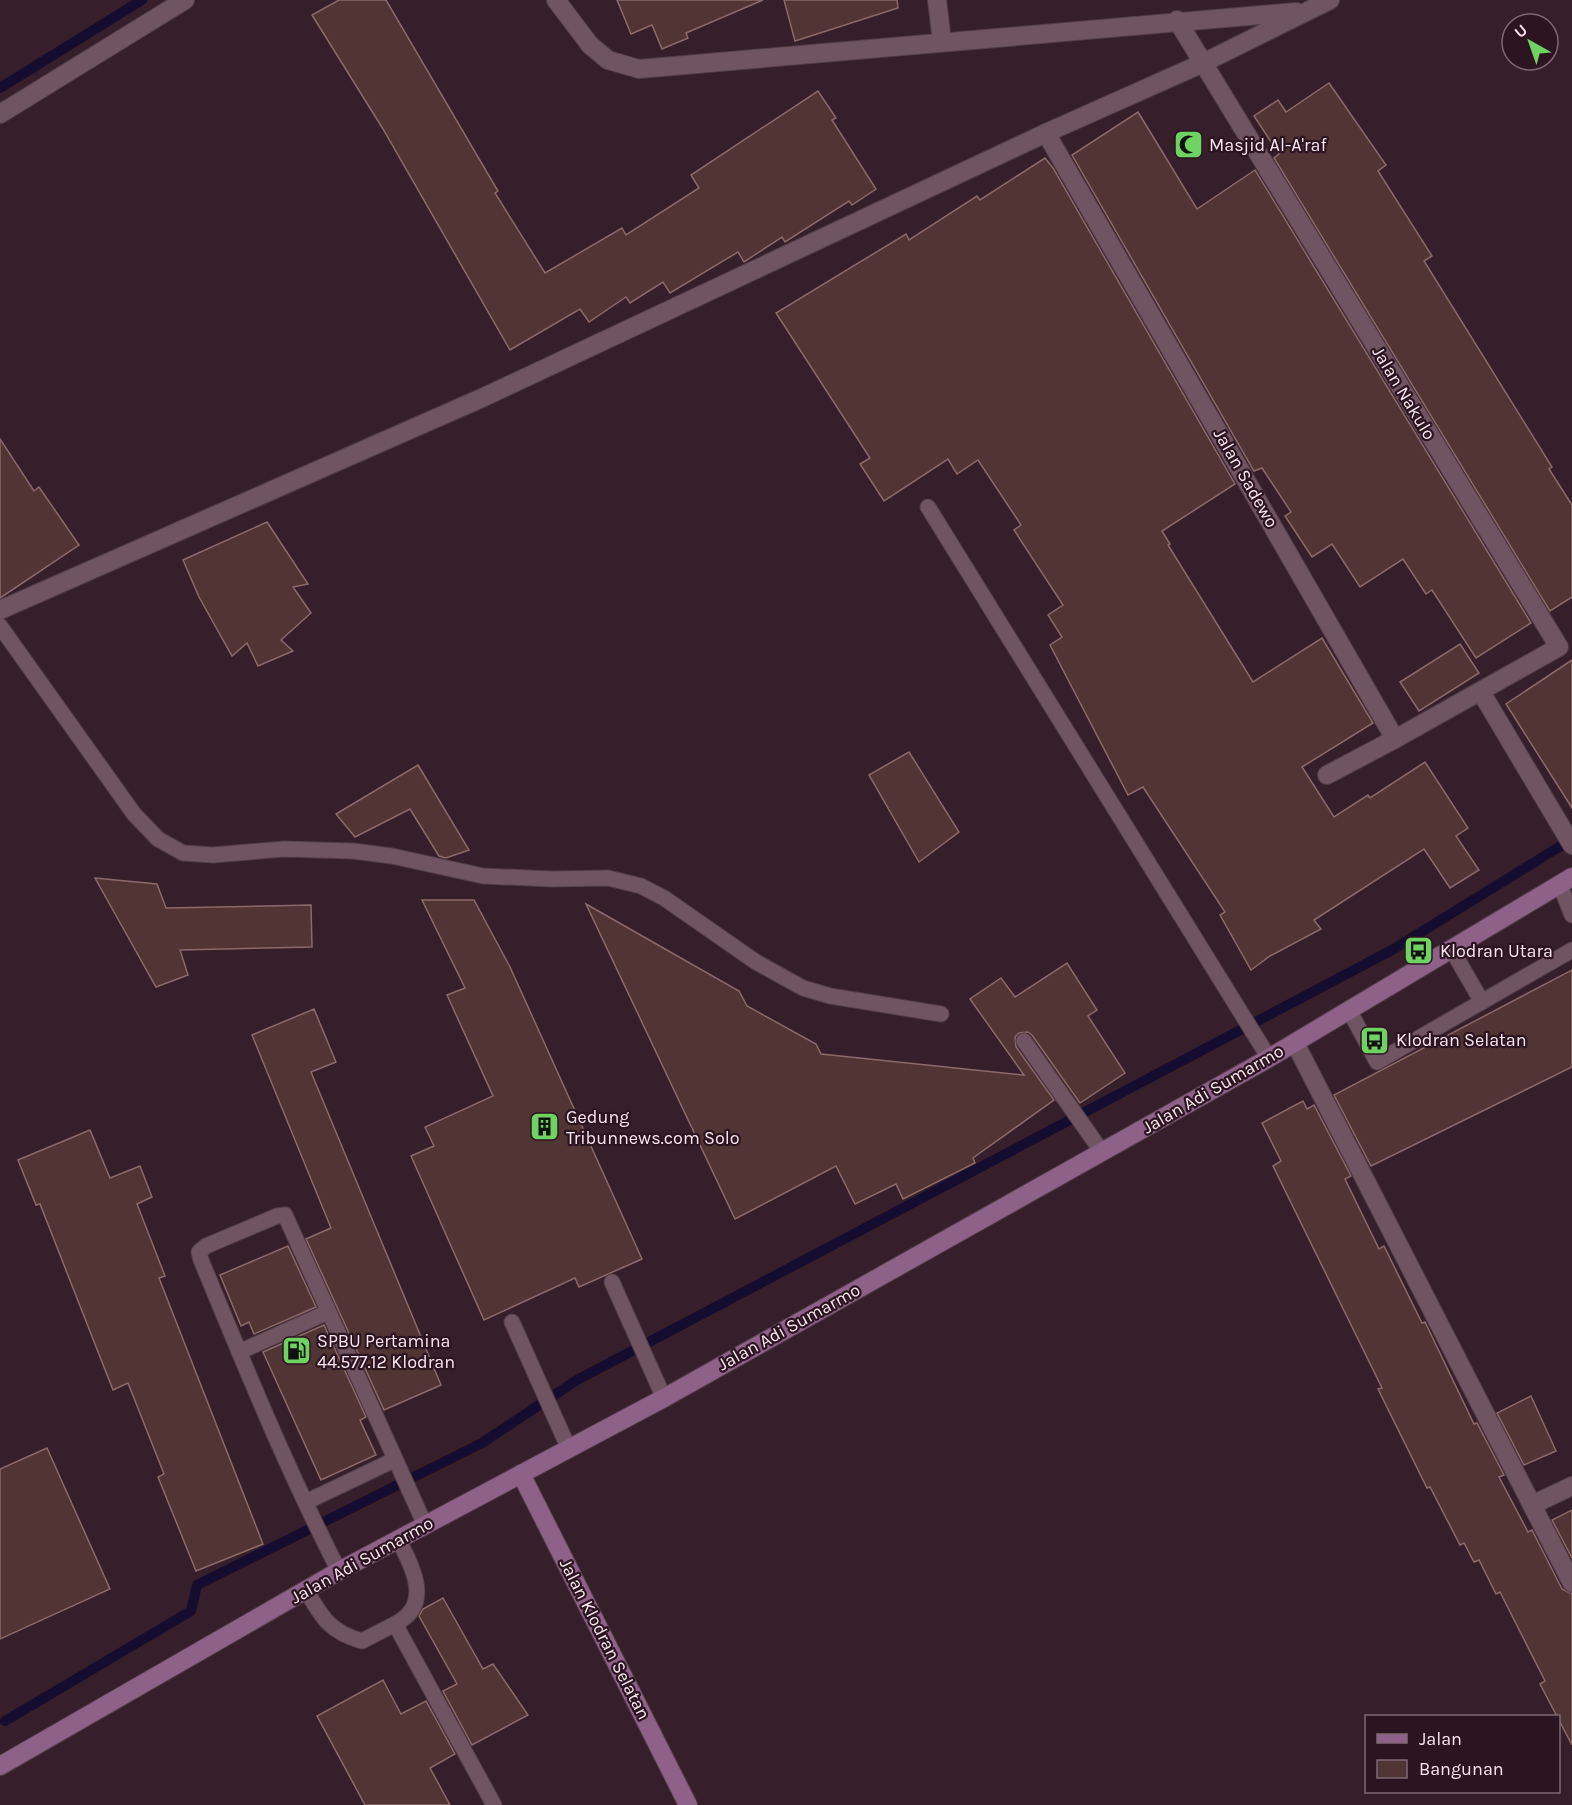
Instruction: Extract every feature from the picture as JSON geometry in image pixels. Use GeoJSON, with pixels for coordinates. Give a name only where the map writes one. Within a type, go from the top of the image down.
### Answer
{"type":"FeatureCollection","features":[{"type":"Feature","properties":{"kind":"main road","name":"Jalan Adi Sumarmo"},"geometry":{"type":"LineString","coordinates":[[0,1766],[339,1571],[664,1398],[1269,1058],[1566,881]]}},
{"type":"Feature","properties":{"kind":"main road","name":"Jalan Klodran Selatan"},"geometry":{"type":"LineString","coordinates":[[521,1474],[688,1805]]}},
{"type":"Feature","properties":{"kind":"street"},"geometry":{"type":"LineString","coordinates":[[0,114],[185,0]]}},
{"type":"Feature","properties":{"kind":"street"},"geometry":{"type":"LineString","coordinates":[[556,0],[590,45],[608,60],[639,69],[1177,20],[1306,12]]}},
{"type":"Feature","properties":{"kind":"street"},"geometry":{"type":"LineString","coordinates":[[936,0],[942,41]]}},
{"type":"Feature","properties":{"kind":"street"},"geometry":{"type":"LineString","coordinates":[[0,610],[484,398],[1046,133],[1203,63],[1330,0]]}},
{"type":"Feature","properties":{"kind":"street","name":"Jalan Nakulo"},"geometry":{"type":"LineString","coordinates":[[1177,20],[1565,643],[1482,692]]}},
{"type":"Feature","properties":{"kind":"street","name":"Jalan Sadewo"},"geometry":{"type":"LineString","coordinates":[[1046,133],[1395,739]]}},
{"type":"Feature","properties":{"kind":"street"},"geometry":{"type":"LineString","coordinates":[[1328,775],[1482,692],[1572,845]]}},
{"type":"Feature","properties":{"kind":"street"},"geometry":{"type":"LineString","coordinates":[[1295,1042],[1534,1504],[1572,1583]]}},
{"type":"Feature","properties":{"kind":"street"},"geometry":{"type":"LineString","coordinates":[[1534,1504],[1572,1486]]}},
{"type":"Feature","properties":{"kind":"lane"},"geometry":{"type":"LineString","coordinates":[[928,507],[1269,1058]]}},
{"type":"Feature","properties":{"kind":"lane"},"geometry":{"type":"LineString","coordinates":[[0,626],[134,814],[158,839],[183,853],[213,855],[284,849],[353,850],[483,876],[608,878],[641,886],[664,898],[756,962],[803,988],[830,996],[942,1014]]}},
{"type":"Feature","properties":{"kind":"lane"},"geometry":{"type":"LineString","coordinates":[[1566,881],[1572,915]]}},
{"type":"Feature","properties":{"kind":"lane"},"geometry":{"type":"LineString","coordinates":[[1452,950],[1482,1002]]}},
{"type":"Feature","properties":{"kind":"lane"},"geometry":{"type":"LineString","coordinates":[[1349,1010],[1377,1062],[1572,950]]}},
{"type":"Feature","properties":{"kind":"lane"},"geometry":{"type":"LineString","coordinates":[[1024,1041],[1102,1152]]}},
{"type":"Feature","properties":{"kind":"lane"},"geometry":{"type":"LineString","coordinates":[[339,1571],[308,1509],[201,1260],[199,1252],[206,1246],[277,1216],[285,1215],[425,1525]]}},
{"type":"Feature","properties":{"kind":"lane"},"geometry":{"type":"LineString","coordinates":[[612,1282],[664,1398]]}},
{"type":"Feature","properties":{"kind":"lane"},"geometry":{"type":"LineString","coordinates":[[239,1352],[328,1312]]}},
{"type":"Feature","properties":{"kind":"lane"},"geometry":{"type":"LineString","coordinates":[[512,1322],[569,1449]]}},
{"type":"Feature","properties":{"kind":"lane"},"geometry":{"type":"LineString","coordinates":[[308,1509],[397,1467]]}},
{"type":"Feature","properties":{"kind":"lane"},"geometry":{"type":"LineString","coordinates":[[306,1590],[320,1616],[341,1635],[362,1641],[405,1619],[415,1607],[418,1593],[412,1566],[398,1539]]}},
{"type":"Feature","properties":{"kind":"lane"},"geometry":{"type":"LineString","coordinates":[[395,1624],[494,1805]]}},
{"type":"Feature","properties":{"kind":"building"},"geometry":{"type":"Polygon","coordinates":[[[339,0],[386,0],[498,191],[495,193],[545,273],[622,228],[626,235],[699,188],[691,175],[818,91],[836,118],[832,120],[876,189],[852,205],[849,201],[785,242],[782,237],[744,262],[738,252],[670,293],[663,282],[630,303],[626,297],[589,322],[580,309],[510,350],[383,129],[312,15],[339,0]]]}},
{"type":"Feature","properties":{"kind":"building"},"geometry":{"type":"Polygon","coordinates":[[[617,0],[763,0],[686,33],[688,38],[662,49],[652,25],[631,34],[617,0]]]}},
{"type":"Feature","properties":{"kind":"building"},"geometry":{"type":"Polygon","coordinates":[[[784,0],[897,0],[898,8],[795,41],[784,0]]]}},
{"type":"Feature","properties":{"kind":"building"},"geometry":{"type":"Polygon","coordinates":[[[1329,83],[1386,165],[1378,171],[1432,256],[1424,261],[1552,467],[1549,469],[1572,505],[1572,597],[1550,611],[1274,158],[1279,154],[1254,116],[1278,100],[1286,112],[1329,83]]]}},
{"type":"Feature","properties":{"kind":"building"},"geometry":{"type":"Polygon","coordinates":[[[1138,112],[1197,209],[1255,170],[1531,623],[1476,658],[1432,590],[1426,594],[1403,559],[1360,587],[1332,544],[1312,557],[1285,516],[1291,512],[1262,468],[1254,471],[1072,155],[1138,112]]]}},
{"type":"Feature","properties":{"kind":"building"},"geometry":{"type":"Polygon","coordinates":[[[1045,158],[1053,168],[1235,484],[1162,531],[1170,544],[1168,545],[1253,682],[1322,638],[1373,723],[1302,767],[1334,817],[1368,795],[1370,798],[1425,762],[1468,828],[1456,836],[1479,870],[1450,888],[1424,849],[1314,920],[1321,929],[1270,956],[1251,970],[1220,915],[1225,912],[1143,787],[1128,795],[1050,645],[1062,637],[1048,615],[1063,605],[1014,530],[1021,525],[978,460],[957,474],[948,459],[884,501],[860,464],[870,458],[776,313],[906,234],[909,240],[977,196],[980,200],[1045,158]]]}},
{"type":"Feature","properties":{"kind":"building"},"geometry":{"type":"Polygon","coordinates":[[[0,439],[34,491],[39,487],[79,545],[0,598],[0,439]]]}},
{"type":"Feature","properties":{"kind":"building"},"geometry":{"type":"Polygon","coordinates":[[[267,522],[308,584],[293,587],[311,613],[281,640],[293,651],[258,666],[247,643],[232,656],[199,597],[183,560],[267,522]]]}},
{"type":"Feature","properties":{"kind":"building"},"geometry":{"type":"Polygon","coordinates":[[[1460,644],[1479,673],[1419,711],[1400,682],[1460,644]]]}},
{"type":"Feature","properties":{"kind":"building"},"geometry":{"type":"Polygon","coordinates":[[[1572,660],[1572,808],[1506,704],[1572,660]]]}},
{"type":"Feature","properties":{"kind":"building"},"geometry":{"type":"Polygon","coordinates":[[[909,752],[959,832],[919,862],[869,775],[909,752]]]}},
{"type":"Feature","properties":{"kind":"building"},"geometry":{"type":"Polygon","coordinates":[[[418,765],[469,850],[446,858],[439,856],[410,809],[355,837],[336,814],[418,765]]]}},
{"type":"Feature","properties":{"kind":"building"},"geometry":{"type":"Polygon","coordinates":[[[95,878],[157,884],[166,908],[311,905],[312,947],[180,950],[188,975],[156,987],[95,878]]]}},
{"type":"Feature","properties":{"kind":"building"},"geometry":{"type":"Polygon","coordinates":[[[422,900],[474,900],[510,967],[642,1259],[579,1287],[575,1278],[484,1320],[411,1156],[434,1146],[425,1127],[493,1096],[447,995],[465,988],[422,900]]]}},
{"type":"Feature","properties":{"kind":"building"},"geometry":{"type":"Polygon","coordinates":[[[586,904],[739,991],[747,1006],[816,1044],[821,1054],[1024,1075],[970,999],[1001,978],[1015,997],[1067,963],[1097,1010],[1088,1016],[1125,1073],[1080,1103],[1032,1035],[1028,1032],[1019,1033],[1015,1037],[1016,1047],[1054,1100],[973,1158],[975,1163],[903,1199],[896,1184],[855,1204],[836,1166],[735,1219],[586,904]]]}},
{"type":"Feature","properties":{"kind":"building"},"geometry":{"type":"Polygon","coordinates":[[[1572,970],[1572,1067],[1371,1166],[1334,1095],[1572,970]]]}},
{"type":"Feature","properties":{"kind":"building"},"geometry":{"type":"Polygon","coordinates":[[[314,1009],[336,1062],[311,1072],[441,1385],[384,1410],[306,1239],[331,1228],[252,1035],[314,1009]]]}},
{"type":"Feature","properties":{"kind":"building"},"geometry":{"type":"Polygon","coordinates":[[[1303,1101],[1307,1109],[1314,1105],[1351,1176],[1345,1179],[1379,1249],[1384,1246],[1422,1323],[1425,1322],[1474,1424],[1477,1423],[1504,1475],[1499,1477],[1528,1532],[1532,1530],[1562,1589],[1572,1594],[1572,1745],[1560,1722],[1560,1715],[1556,1715],[1540,1684],[1545,1681],[1500,1592],[1496,1594],[1479,1560],[1474,1562],[1464,1543],[1460,1545],[1430,1487],[1427,1488],[1378,1389],[1382,1388],[1273,1166],[1281,1161],[1262,1123],[1303,1101]]]}},
{"type":"Feature","properties":{"kind":"building"},"geometry":{"type":"Polygon","coordinates":[[[90,1130],[110,1178],[140,1166],[152,1197],[137,1204],[165,1276],[159,1278],[263,1544],[196,1571],[158,1477],[164,1474],[128,1383],[113,1390],[40,1204],[36,1205],[18,1160],[90,1130]]]}},
{"type":"Feature","properties":{"kind":"building"},"geometry":{"type":"Polygon","coordinates":[[[288,1246],[316,1307],[254,1334],[249,1322],[241,1326],[220,1275],[288,1246]]]}},
{"type":"Feature","properties":{"kind":"building"},"geometry":{"type":"Polygon","coordinates":[[[324,1325],[366,1417],[360,1420],[376,1455],[321,1480],[263,1352],[324,1325]]]}},
{"type":"Feature","properties":{"kind":"building"},"geometry":{"type":"Polygon","coordinates":[[[1531,1396],[1556,1451],[1524,1465],[1497,1413],[1531,1396]]]}},
{"type":"Feature","properties":{"kind":"building"},"geometry":{"type":"Polygon","coordinates":[[[47,1448],[110,1589],[0,1639],[0,1469],[47,1448]]]}},
{"type":"Feature","properties":{"kind":"building"},"geometry":{"type":"Polygon","coordinates":[[[1572,1510],[1572,1558],[1552,1520],[1572,1510]]]}},
{"type":"Feature","properties":{"kind":"building"},"geometry":{"type":"Polygon","coordinates":[[[443,1598],[483,1669],[493,1664],[528,1715],[472,1745],[443,1691],[457,1684],[419,1616],[423,1609],[443,1598]]]}},
{"type":"Feature","properties":{"kind":"building"},"geometry":{"type":"Polygon","coordinates":[[[383,1680],[401,1714],[426,1701],[455,1754],[430,1768],[450,1805],[365,1805],[317,1716],[383,1680]]]}},
{"type":"Feature","properties":{"kind":"waterway"},"geometry":{"type":"LineString","coordinates":[[0,88],[142,0]]}},
{"type":"Feature","properties":{"kind":"waterway"},"geometry":{"type":"LineString","coordinates":[[5,1721],[191,1611],[197,1585],[482,1443],[577,1380],[1392,950],[1572,839]]}},
{"type":"Feature","properties":{"kind":"place","name":"Masjid Al-A'raf"},"geometry":{"type":"Point","coordinates":[1188,145]}},
{"type":"Feature","properties":{"kind":"place","name":"Klodran Utara"},"geometry":{"type":"Point","coordinates":[1419,951]}},
{"type":"Feature","properties":{"kind":"place","name":"Klodran Selatan"},"geometry":{"type":"Point","coordinates":[1375,1040]}},
{"type":"Feature","properties":{"kind":"place","name":"Gedung Tribunnews.com Solo"},"geometry":{"type":"Point","coordinates":[545,1127]}},
{"type":"Feature","properties":{"kind":"place","name":"SPBU Pertamina 44.577.12 Klodran"},"geometry":{"type":"Point","coordinates":[296,1351]}}]}
